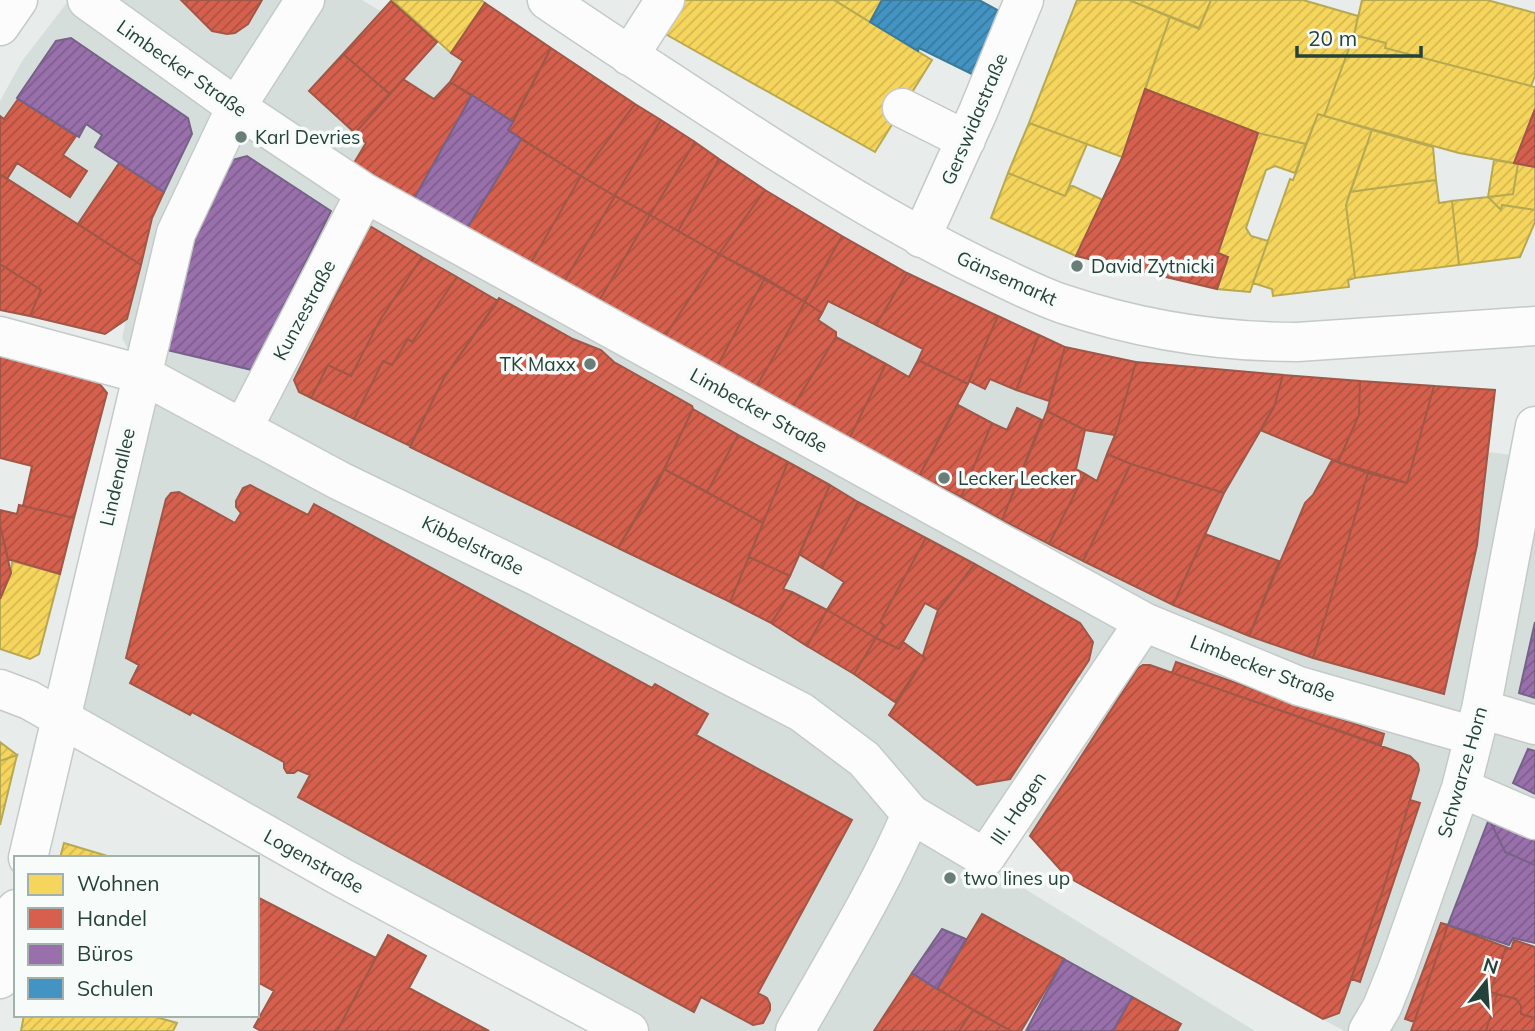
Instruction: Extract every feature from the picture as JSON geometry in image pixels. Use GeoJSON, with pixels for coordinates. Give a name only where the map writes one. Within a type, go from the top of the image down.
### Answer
{"type":"FeatureCollection","features":[{"type":"Feature","properties":{"kind":"street"},"geometry":{"type":"LineString","coordinates":[[0,26],[18,0]]}},
{"type":"Feature","properties":{"kind":"street","name":"Limbecker Straße"},"geometry":{"type":"LineString","coordinates":[[87,0],[236,107],[365,193],[1144,622],[1299,686],[1478,723],[1535,725]]}},
{"type":"Feature","properties":{"kind":"street","name":"Lindenallee"},"geometry":{"type":"LineString","coordinates":[[28,856],[176,233],[236,107],[305,0]]}},
{"type":"Feature","properties":{"kind":"street","name":"Gänsemarkt"},"geometry":{"type":"LineString","coordinates":[[547,0],[861,205],[1021,287],[1062,303],[1136,323],[1230,340],[1297,342],[1535,326]]}},
{"type":"Feature","properties":{"kind":"street"},"geometry":{"type":"LineString","coordinates":[[628,55],[665,0]]}},
{"type":"Feature","properties":{"kind":"street","name":"Gerswidastraße"},"geometry":{"type":"LineString","coordinates":[[921,238],[972,126],[1024,0]]}},
{"type":"Feature","properties":{"kind":"street"},"geometry":{"type":"LineString","coordinates":[[902,108],[972,126]]}},
{"type":"Feature","properties":{"kind":"street","name":"Kunzestraße"},"geometry":{"type":"LineString","coordinates":[[243,428],[365,193]]}},
{"type":"Feature","properties":{"kind":"street","name":"Kibbelstraße"},"geometry":{"type":"LineString","coordinates":[[0,336],[141,374],[340,481],[538,577],[801,712],[864,759],[911,814]]}},
{"type":"Feature","properties":{"kind":"street","name":"Schwarze Horn"},"geometry":{"type":"LineString","coordinates":[[1368,1031],[1382,1007],[1397,970],[1461,788],[1528,505],[1535,426]]}},
{"type":"Feature","properties":{"kind":"street","name":"III. Hagen"},"geometry":{"type":"LineString","coordinates":[[911,814],[985,858],[1144,622]]}},
{"type":"Feature","properties":{"kind":"street","name":"Logenstraße"},"geometry":{"type":"LineString","coordinates":[[0,689],[29,700],[341,877],[629,1031]]}},
{"type":"Feature","properties":{"kind":"street"},"geometry":{"type":"LineString","coordinates":[[1461,788],[1535,820]]}},
{"type":"Feature","properties":{"kind":"street"},"geometry":{"type":"LineString","coordinates":[[795,1031],[899,843],[911,814]]}},
{"type":"Feature","properties":{"kind":"street"},"geometry":{"type":"LineString","coordinates":[[0,979],[14,918]]}},
{"type":"Feature","properties":{"kind":"shaded area"},"geometry":{"type":"Polygon","coordinates":[[[69,0],[362,0],[886,312],[1113,404],[1535,458],[1535,1031],[1344,1031],[1066,876],[1015,817],[1099,689],[351,253],[1090,687],[983,855],[800,714],[980,861],[1255,1031],[649,1031],[65,718],[141,374],[122,338],[126,320],[105,334],[0,310],[0,101],[22,61],[69,0]]]}},
{"type":"Feature","properties":{"kind":"building: Wohnen"},"geometry":{"type":"Polygon","coordinates":[[[392,0],[481,0],[485,3],[451,53],[392,0]]]}},
{"type":"Feature","properties":{"kind":"building: Wohnen"},"geometry":{"type":"Polygon","coordinates":[[[680,0],[834,0],[932,60],[875,152],[660,31],[680,0]]]}},
{"type":"Feature","properties":{"kind":"building: Wohnen"},"geometry":{"type":"Polygon","coordinates":[[[834,0],[882,0],[870,22],[834,0]]]}},
{"type":"Feature","properties":{"kind":"building: Wohnen"},"geometry":{"type":"Polygon","coordinates":[[[1077,0],[1129,0],[1170,17],[1122,157],[1029,123],[1077,0]]]}},
{"type":"Feature","properties":{"kind":"building: Wohnen"},"geometry":{"type":"Polygon","coordinates":[[[1129,0],[1211,0],[1199,28],[1129,0]]]}},
{"type":"Feature","properties":{"kind":"building: Wohnen"},"geometry":{"type":"Polygon","coordinates":[[[1211,0],[1303,0],[1358,16],[1354,35],[1324,116],[1318,114],[1306,144],[1258,133],[1145,89],[1170,17],[1199,29],[1211,0]]]}},
{"type":"Feature","properties":{"kind":"building: Wohnen"},"geometry":{"type":"Polygon","coordinates":[[[1362,0],[1487,0],[1535,13],[1535,76],[1531,86],[1385,48],[1386,43],[1354,35],[1362,0]]]}},
{"type":"Feature","properties":{"kind":"building: Wohnen"},"geometry":{"type":"Polygon","coordinates":[[[1354,35],[1386,43],[1385,48],[1535,87],[1535,109],[1514,163],[1459,153],[1324,116],[1354,35]]]}},
{"type":"Feature","properties":{"kind":"building: Wohnen"},"geometry":{"type":"Polygon","coordinates":[[[1318,114],[1372,130],[1346,205],[1355,278],[1348,280],[1349,287],[1273,296],[1272,289],[1253,283],[1290,179],[1293,180],[1318,114]]]}},
{"type":"Feature","properties":{"kind":"building: Wohnen"},"geometry":{"type":"Polygon","coordinates":[[[1029,123],[1087,144],[1065,196],[1008,173],[1029,123]]]}},
{"type":"Feature","properties":{"kind":"building: Wohnen"},"geometry":{"type":"Polygon","coordinates":[[[1372,130],[1433,147],[1436,180],[1350,192],[1372,130]]]}},
{"type":"Feature","properties":{"kind":"building: Wohnen"},"geometry":{"type":"Polygon","coordinates":[[[1258,133],[1306,144],[1295,173],[1275,166],[1266,170],[1246,228],[1251,236],[1268,241],[1250,292],[1217,289],[1228,257],[1218,253],[1258,133]]]}},
{"type":"Feature","properties":{"kind":"building: Wohnen"},"geometry":{"type":"Polygon","coordinates":[[[1494,160],[1518,164],[1513,194],[1488,197],[1494,160]]]}},
{"type":"Feature","properties":{"kind":"building: Wohnen"},"geometry":{"type":"Polygon","coordinates":[[[1518,164],[1535,167],[1535,210],[1502,205],[1501,210],[1488,197],[1513,194],[1518,164]]]}},
{"type":"Feature","properties":{"kind":"building: Wohnen"},"geometry":{"type":"Polygon","coordinates":[[[1008,173],[1065,196],[1071,185],[1103,200],[1076,256],[991,218],[1008,173]]]}},
{"type":"Feature","properties":{"kind":"building: Wohnen"},"geometry":{"type":"Polygon","coordinates":[[[1436,180],[1439,203],[1452,201],[1459,265],[1355,278],[1346,205],[1350,192],[1436,180]]]}},
{"type":"Feature","properties":{"kind":"building: Wohnen"},"geometry":{"type":"Polygon","coordinates":[[[1488,197],[1501,210],[1502,205],[1535,210],[1535,222],[1520,257],[1459,265],[1452,201],[1488,197]]]}},
{"type":"Feature","properties":{"kind":"building: Wohnen"},"geometry":{"type":"Polygon","coordinates":[[[12,561],[60,574],[39,654],[30,659],[0,649],[0,599],[11,573],[12,561]]]}},
{"type":"Feature","properties":{"kind":"building: Wohnen"},"geometry":{"type":"Polygon","coordinates":[[[0,742],[17,755],[0,761],[0,742]]]}},
{"type":"Feature","properties":{"kind":"building: Wohnen"},"geometry":{"type":"Polygon","coordinates":[[[17,755],[0,825],[0,761],[17,755]]]}},
{"type":"Feature","properties":{"kind":"building: Wohnen"},"geometry":{"type":"Polygon","coordinates":[[[64,843],[107,856],[61,856],[64,843]]]}},
{"type":"Feature","properties":{"kind":"building: Wohnen"},"geometry":{"type":"Polygon","coordinates":[[[24,1017],[156,1017],[177,1023],[173,1031],[21,1031],[24,1017]]]}},
{"type":"Feature","properties":{"kind":"building: Handel"},"geometry":{"type":"Polygon","coordinates":[[[181,0],[262,0],[248,24],[235,33],[227,34],[212,31],[181,0]]]}},
{"type":"Feature","properties":{"kind":"building: Handel"},"geometry":{"type":"Polygon","coordinates":[[[391,1],[437,42],[390,94],[343,54],[391,1]]]}},
{"type":"Feature","properties":{"kind":"building: Handel"},"geometry":{"type":"Polygon","coordinates":[[[485,3],[551,48],[513,122],[450,82],[463,61],[451,53],[485,3]]]}},
{"type":"Feature","properties":{"kind":"building: Handel"},"geometry":{"type":"Polygon","coordinates":[[[551,48],[635,104],[581,176],[508,130],[551,48]]]}},
{"type":"Feature","properties":{"kind":"building: Handel"},"geometry":{"type":"Polygon","coordinates":[[[343,54],[390,94],[355,133],[309,91],[343,54]]]}},
{"type":"Feature","properties":{"kind":"building: Handel"},"geometry":{"type":"Polygon","coordinates":[[[403,79],[434,99],[450,82],[472,95],[414,199],[354,163],[366,143],[355,133],[403,79]]]}},
{"type":"Feature","properties":{"kind":"building: Handel"},"geometry":{"type":"Polygon","coordinates":[[[1145,89],[1258,133],[1218,253],[1228,257],[1217,289],[1076,256],[1122,158],[1145,89]]]}},
{"type":"Feature","properties":{"kind":"building: Handel"},"geometry":{"type":"Polygon","coordinates":[[[18,99],[76,136],[63,155],[87,171],[70,197],[17,163],[7,179],[0,174],[0,116],[4,119],[18,99]]]}},
{"type":"Feature","properties":{"kind":"building: Handel"},"geometry":{"type":"Polygon","coordinates":[[[635,104],[661,120],[615,196],[581,176],[635,104]]]}},
{"type":"Feature","properties":{"kind":"building: Handel"},"geometry":{"type":"Polygon","coordinates":[[[1535,109],[1535,167],[1514,163],[1535,109]]]}},
{"type":"Feature","properties":{"kind":"building: Handel"},"geometry":{"type":"Polygon","coordinates":[[[661,120],[695,142],[650,215],[615,196],[661,120]]]}},
{"type":"Feature","properties":{"kind":"building: Handel"},"geometry":{"type":"Polygon","coordinates":[[[521,139],[581,176],[529,266],[466,230],[521,139]]]}},
{"type":"Feature","properties":{"kind":"building: Handel"},"geometry":{"type":"Polygon","coordinates":[[[695,142],[719,159],[678,231],[650,215],[695,142]]]}},
{"type":"Feature","properties":{"kind":"building: Handel"},"geometry":{"type":"Polygon","coordinates":[[[719,159],[765,190],[719,254],[678,231],[719,159]]]}},
{"type":"Feature","properties":{"kind":"building: Handel"},"geometry":{"type":"Polygon","coordinates":[[[119,163],[164,192],[152,218],[141,265],[78,224],[119,163]]]}},
{"type":"Feature","properties":{"kind":"building: Handel"},"geometry":{"type":"Polygon","coordinates":[[[0,174],[141,265],[127,319],[105,334],[30,316],[41,290],[0,264],[0,174]]]}},
{"type":"Feature","properties":{"kind":"building: Handel"},"geometry":{"type":"Polygon","coordinates":[[[581,176],[615,196],[562,285],[529,266],[581,176]]]}},
{"type":"Feature","properties":{"kind":"building: Handel"},"geometry":{"type":"Polygon","coordinates":[[[765,190],[842,236],[805,302],[719,254],[765,190]]]}},
{"type":"Feature","properties":{"kind":"building: Handel"},"geometry":{"type":"Polygon","coordinates":[[[615,196],[650,215],[597,304],[562,285],[615,196]]]}},
{"type":"Feature","properties":{"kind":"building: Handel"},"geometry":{"type":"Polygon","coordinates":[[[650,215],[719,254],[663,339],[597,304],[650,215]]]}},
{"type":"Feature","properties":{"kind":"building: Handel"},"geometry":{"type":"Polygon","coordinates":[[[370,226],[422,257],[380,320],[351,376],[328,365],[311,398],[299,392],[294,380],[370,226]]]}},
{"type":"Feature","properties":{"kind":"building: Handel"},"geometry":{"type":"Polygon","coordinates":[[[842,236],[907,273],[876,325],[828,301],[822,313],[805,302],[842,236]]]}},
{"type":"Feature","properties":{"kind":"building: Handel"},"geometry":{"type":"Polygon","coordinates":[[[719,254],[765,278],[716,368],[663,339],[719,254]]]}},
{"type":"Feature","properties":{"kind":"building: Handel"},"geometry":{"type":"Polygon","coordinates":[[[422,257],[457,277],[412,342],[408,339],[392,365],[383,361],[354,419],[311,398],[328,365],[351,376],[380,320],[422,257]]]}},
{"type":"Feature","properties":{"kind":"building: Handel"},"geometry":{"type":"Polygon","coordinates":[[[0,264],[41,290],[30,316],[0,310],[0,264]]]}},
{"type":"Feature","properties":{"kind":"building: Handel"},"geometry":{"type":"Polygon","coordinates":[[[907,273],[998,316],[968,384],[918,360],[923,349],[876,325],[907,273]]]}},
{"type":"Feature","properties":{"kind":"building: Handel"},"geometry":{"type":"Polygon","coordinates":[[[457,277],[498,301],[444,378],[410,446],[354,419],[383,361],[392,365],[408,339],[412,342],[457,277]]]}},
{"type":"Feature","properties":{"kind":"building: Handel"},"geometry":{"type":"Polygon","coordinates":[[[765,278],[805,302],[755,389],[716,368],[765,278]]]}},
{"type":"Feature","properties":{"kind":"building: Handel"},"geometry":{"type":"Polygon","coordinates":[[[499,298],[573,339],[601,350],[614,362],[692,406],[693,409],[657,484],[618,548],[410,447],[444,378],[499,298]]]}},
{"type":"Feature","properties":{"kind":"building: Handel"},"geometry":{"type":"Polygon","coordinates":[[[805,302],[822,313],[818,320],[836,332],[836,337],[792,408],[755,389],[805,302]]]}},
{"type":"Feature","properties":{"kind":"building: Handel"},"geometry":{"type":"Polygon","coordinates":[[[998,316],[1039,335],[1016,390],[990,379],[985,389],[969,381],[998,316]]]}},
{"type":"Feature","properties":{"kind":"building: Handel"},"geometry":{"type":"Polygon","coordinates":[[[1039,335],[1065,347],[1049,401],[1016,390],[1039,335]]]}},
{"type":"Feature","properties":{"kind":"building: Handel"},"geometry":{"type":"Polygon","coordinates":[[[836,337],[886,364],[849,439],[792,408],[836,337]]]}},
{"type":"Feature","properties":{"kind":"building: Handel"},"geometry":{"type":"Polygon","coordinates":[[[1065,347],[1136,362],[1115,435],[1085,430],[1047,411],[1065,347]]]}},
{"type":"Feature","properties":{"kind":"building: Handel"},"geometry":{"type":"Polygon","coordinates":[[[0,356],[98,382],[107,393],[74,518],[23,506],[32,466],[0,458],[0,356]]]}},
{"type":"Feature","properties":{"kind":"building: Handel"},"geometry":{"type":"Polygon","coordinates":[[[918,360],[968,384],[919,476],[849,439],[886,364],[909,377],[918,360]]]}},
{"type":"Feature","properties":{"kind":"building: Handel"},"geometry":{"type":"Polygon","coordinates":[[[1136,362],[1283,375],[1274,407],[1224,493],[1107,454],[1136,362]]]}},
{"type":"Feature","properties":{"kind":"building: Handel"},"geometry":{"type":"Polygon","coordinates":[[[1283,375],[1360,381],[1359,415],[1338,462],[1260,430],[1274,407],[1283,375]]]}},
{"type":"Feature","properties":{"kind":"building: Handel"},"geometry":{"type":"Polygon","coordinates":[[[1360,381],[1434,386],[1407,483],[1338,462],[1359,415],[1360,381]]]}},
{"type":"Feature","properties":{"kind":"building: Handel"},"geometry":{"type":"Polygon","coordinates":[[[1434,386],[1495,390],[1477,545],[1444,694],[1313,658],[1368,473],[1407,483],[1434,386]]]}},
{"type":"Feature","properties":{"kind":"building: Handel"},"geometry":{"type":"Polygon","coordinates":[[[958,405],[992,423],[961,497],[919,476],[958,405]]]}},
{"type":"Feature","properties":{"kind":"building: Handel"},"geometry":{"type":"Polygon","coordinates":[[[1017,408],[1042,420],[1002,520],[961,497],[992,423],[1007,430],[1017,408]]]}},
{"type":"Feature","properties":{"kind":"building: Handel"},"geometry":{"type":"Polygon","coordinates":[[[693,409],[738,435],[707,492],[664,469],[693,409]]]}},
{"type":"Feature","properties":{"kind":"building: Handel"},"geometry":{"type":"Polygon","coordinates":[[[1047,411],[1085,430],[1076,469],[1085,474],[1049,544],[1002,520],[1047,411]]]}},
{"type":"Feature","properties":{"kind":"building: Handel"},"geometry":{"type":"Polygon","coordinates":[[[738,435],[788,462],[763,523],[707,492],[738,435]]]}},
{"type":"Feature","properties":{"kind":"building: Handel"},"geometry":{"type":"Polygon","coordinates":[[[1107,454],[1131,464],[1083,561],[1049,544],[1085,474],[1097,481],[1107,454]]]}},
{"type":"Feature","properties":{"kind":"building: Handel"},"geometry":{"type":"Polygon","coordinates":[[[1332,460],[1368,473],[1313,658],[1249,636],[1305,503],[1313,495],[1332,460]]]}},
{"type":"Feature","properties":{"kind":"building: Handel"},"geometry":{"type":"Polygon","coordinates":[[[788,462],[830,485],[790,576],[749,557],[788,462]]]}},
{"type":"Feature","properties":{"kind":"building: Handel"},"geometry":{"type":"Polygon","coordinates":[[[1131,464],[1224,493],[1173,605],[1083,561],[1131,464]]]}},
{"type":"Feature","properties":{"kind":"building: Handel"},"geometry":{"type":"Polygon","coordinates":[[[664,469],[763,523],[730,602],[618,548],[664,469]]]}},
{"type":"Feature","properties":{"kind":"building: Handel"},"geometry":{"type":"Polygon","coordinates":[[[250,485],[308,515],[314,504],[652,688],[655,684],[708,714],[696,735],[852,820],[758,993],[767,998],[770,1004],[763,1023],[753,1025],[701,997],[694,1012],[298,797],[310,775],[298,770],[287,773],[284,762],[192,712],[190,715],[130,683],[139,665],[126,658],[166,499],[171,493],[179,492],[235,523],[241,513],[236,507],[236,501],[243,488],[250,485]]]}},
{"type":"Feature","properties":{"kind":"building: Handel"},"geometry":{"type":"Polygon","coordinates":[[[830,485],[858,502],[822,568],[799,554],[830,485]]]}},
{"type":"Feature","properties":{"kind":"building: Handel"},"geometry":{"type":"Polygon","coordinates":[[[858,502],[926,538],[880,622],[884,625],[876,638],[827,610],[844,582],[822,568],[858,502]]]}},
{"type":"Feature","properties":{"kind":"building: Handel"},"geometry":{"type":"Polygon","coordinates":[[[19,505],[74,518],[60,574],[8,559],[0,525],[0,510],[17,514],[19,505]]]}},
{"type":"Feature","properties":{"kind":"building: Handel"},"geometry":{"type":"Polygon","coordinates":[[[0,525],[11,573],[0,599],[0,525]]]}},
{"type":"Feature","properties":{"kind":"building: Handel"},"geometry":{"type":"Polygon","coordinates":[[[1205,534],[1279,561],[1249,636],[1173,605],[1205,534]]]}},
{"type":"Feature","properties":{"kind":"building: Handel"},"geometry":{"type":"Polygon","coordinates":[[[926,538],[975,564],[938,610],[925,603],[899,649],[876,638],[884,625],[880,622],[926,538]]]}},
{"type":"Feature","properties":{"kind":"building: Handel"},"geometry":{"type":"Polygon","coordinates":[[[749,557],[790,576],[783,589],[792,592],[771,623],[730,602],[749,557]]]}},
{"type":"Feature","properties":{"kind":"building: Handel"},"geometry":{"type":"Polygon","coordinates":[[[975,564],[1080,623],[1093,642],[1089,660],[1010,779],[977,785],[889,715],[925,658],[923,655],[938,610],[975,564]]]}},
{"type":"Feature","properties":{"kind":"building: Handel"},"geometry":{"type":"Polygon","coordinates":[[[792,592],[827,610],[807,646],[771,623],[792,592]]]}},
{"type":"Feature","properties":{"kind":"building: Handel"},"geometry":{"type":"Polygon","coordinates":[[[827,610],[876,638],[854,674],[807,646],[827,610]]]}},
{"type":"Feature","properties":{"kind":"building: Handel"},"geometry":{"type":"Polygon","coordinates":[[[876,638],[899,649],[903,642],[925,658],[895,702],[854,674],[876,638]]]}},
{"type":"Feature","properties":{"kind":"building: Handel"},"geometry":{"type":"Polygon","coordinates":[[[1176,662],[1384,734],[1381,745],[1172,673],[1176,662]]]}},
{"type":"Feature","properties":{"kind":"building: Handel"},"geometry":{"type":"Polygon","coordinates":[[[1150,665],[1410,756],[1418,764],[1419,770],[1383,890],[1339,1013],[1323,1019],[1066,876],[1030,836],[1138,668],[1150,665]]]}},
{"type":"Feature","properties":{"kind":"building: Handel"},"geometry":{"type":"Polygon","coordinates":[[[1410,800],[1420,803],[1360,982],[1351,979],[1383,890],[1410,800]]]}},
{"type":"Feature","properties":{"kind":"building: Handel"},"geometry":{"type":"Polygon","coordinates":[[[259,898],[376,958],[337,1031],[261,1031],[254,1027],[274,991],[259,983],[259,898]]]}},
{"type":"Feature","properties":{"kind":"building: Handel"},"geometry":{"type":"Polygon","coordinates":[[[982,914],[1064,959],[1021,1031],[1011,1031],[937,989],[982,914]]]}},
{"type":"Feature","properties":{"kind":"building: Handel"},"geometry":{"type":"Polygon","coordinates":[[[1441,923],[1448,925],[1414,1022],[1405,1019],[1441,923]]]}},
{"type":"Feature","properties":{"kind":"building: Handel"},"geometry":{"type":"Polygon","coordinates":[[[1448,925],[1506,947],[1490,992],[1497,994],[1486,1031],[1411,1031],[1448,925]]]}},
{"type":"Feature","properties":{"kind":"building: Handel"},"geometry":{"type":"Polygon","coordinates":[[[388,935],[426,956],[409,988],[489,1031],[337,1031],[388,935]]]}},
{"type":"Feature","properties":{"kind":"building: Handel"},"geometry":{"type":"Polygon","coordinates":[[[1514,940],[1535,947],[1535,1018],[1521,1014],[1521,1006],[1516,999],[1490,992],[1506,947],[1511,949],[1514,940]]]}},
{"type":"Feature","properties":{"kind":"building: Handel"},"geometry":{"type":"Polygon","coordinates":[[[912,973],[973,1010],[959,1031],[874,1031],[912,973]]]}},
{"type":"Feature","properties":{"kind":"building: Handel"},"geometry":{"type":"Polygon","coordinates":[[[1497,994],[1516,999],[1521,1006],[1521,1014],[1535,1018],[1535,1031],[1486,1031],[1497,994]]]}},
{"type":"Feature","properties":{"kind":"building: Handel"},"geometry":{"type":"Polygon","coordinates":[[[1132,997],[1181,1024],[1177,1031],[1113,1031],[1132,997]]]}},
{"type":"Feature","properties":{"kind":"building: Handel"},"geometry":{"type":"Polygon","coordinates":[[[973,1010],[1011,1031],[959,1031],[973,1010]]]}},
{"type":"Feature","properties":{"kind":"building: Büros"},"geometry":{"type":"Polygon","coordinates":[[[71,38],[188,118],[192,134],[164,192],[95,147],[102,135],[86,124],[79,137],[17,98],[56,41],[71,38]]]}},
{"type":"Feature","properties":{"kind":"building: Büros"},"geometry":{"type":"Polygon","coordinates":[[[472,95],[513,122],[508,130],[521,139],[466,230],[414,199],[472,95]]]}},
{"type":"Feature","properties":{"kind":"building: Büros"},"geometry":{"type":"Polygon","coordinates":[[[247,156],[331,211],[252,370],[167,350],[196,236],[232,160],[247,156]]]}},
{"type":"Feature","properties":{"kind":"building: Büros"},"geometry":{"type":"Polygon","coordinates":[[[1535,622],[1535,698],[1519,693],[1535,622]]]}},
{"type":"Feature","properties":{"kind":"building: Büros"},"geometry":{"type":"Polygon","coordinates":[[[1528,749],[1535,751],[1535,794],[1513,783],[1528,749]]]}},
{"type":"Feature","properties":{"kind":"building: Büros"},"geometry":{"type":"Polygon","coordinates":[[[1489,819],[1505,852],[1535,865],[1535,943],[1513,938],[1509,945],[1448,925],[1489,819]]]}},
{"type":"Feature","properties":{"kind":"building: Büros"},"geometry":{"type":"Polygon","coordinates":[[[1489,819],[1535,838],[1535,865],[1505,852],[1489,819]]]}},
{"type":"Feature","properties":{"kind":"building: Büros"},"geometry":{"type":"Polygon","coordinates":[[[942,929],[966,939],[937,989],[912,973],[942,929]]]}},
{"type":"Feature","properties":{"kind":"building: Büros"},"geometry":{"type":"Polygon","coordinates":[[[1064,959],[1132,997],[1113,1031],[1026,1031],[1064,959]]]}},
{"type":"Feature","properties":{"kind":"building: Schulen"},"geometry":{"type":"Polygon","coordinates":[[[882,0],[979,0],[1001,12],[976,76],[919,48],[918,51],[870,22],[882,0]]]}},
{"type":"Feature","properties":{"kind":"place","name":"Karl Devries"},"geometry":{"type":"Point","coordinates":[241,137]}},
{"type":"Feature","properties":{"kind":"place","name":"David Zytnicki"},"geometry":{"type":"Point","coordinates":[1077,266]}},
{"type":"Feature","properties":{"kind":"place","name":"TK Maxx"},"geometry":{"type":"Point","coordinates":[590,364]}},
{"type":"Feature","properties":{"kind":"place","name":"Lecker Lecker"},"geometry":{"type":"Point","coordinates":[944,478]}},
{"type":"Feature","properties":{"kind":"place","name":"two lines up"},"geometry":{"type":"Point","coordinates":[950,878]}}]}
